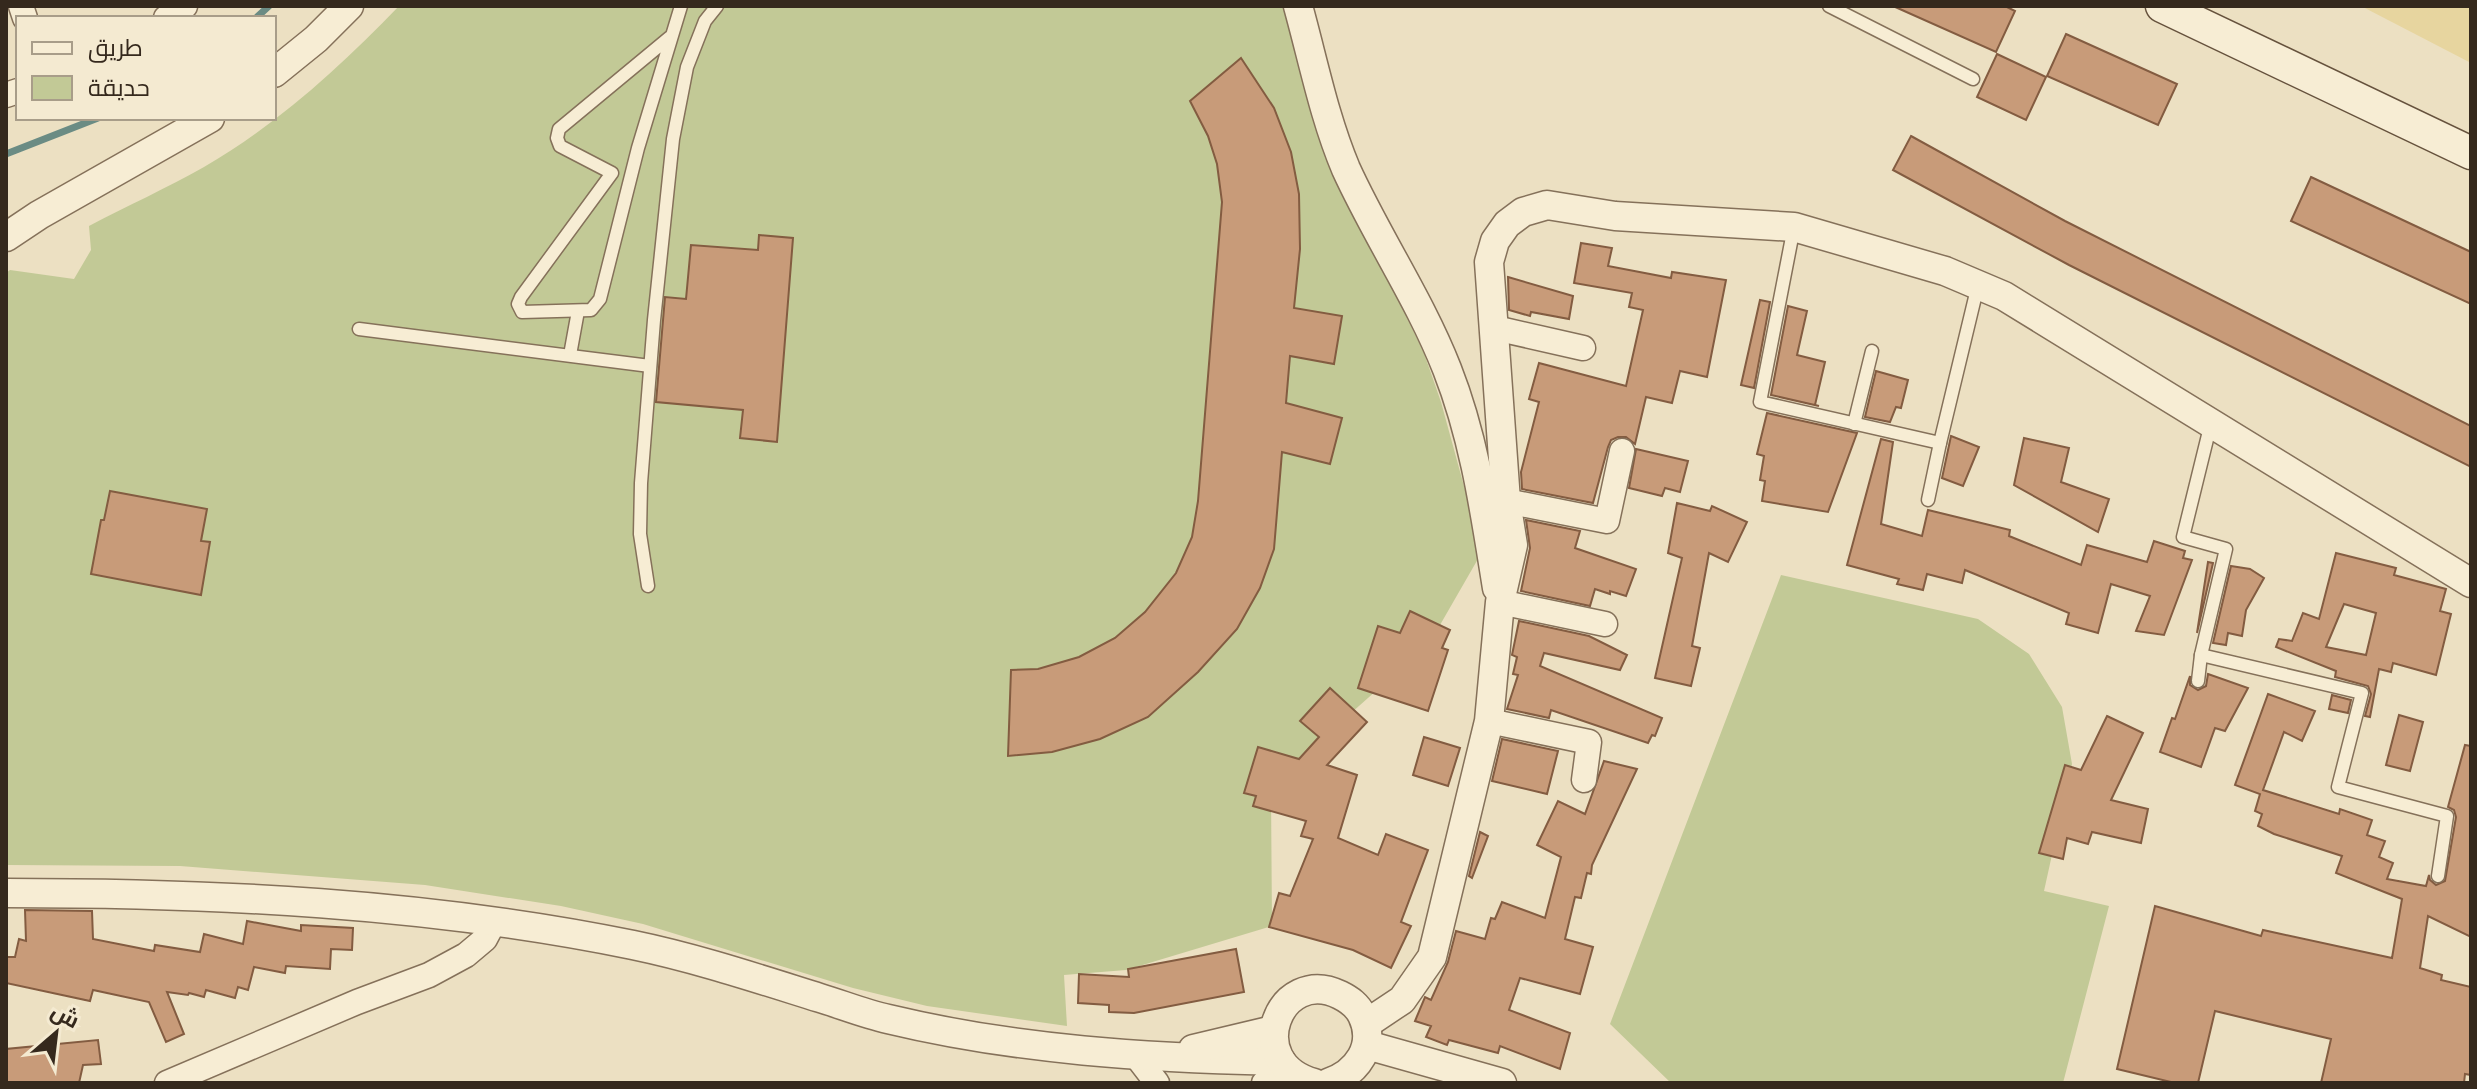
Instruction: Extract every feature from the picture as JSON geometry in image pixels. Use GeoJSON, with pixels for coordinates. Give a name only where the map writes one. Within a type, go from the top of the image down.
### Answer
{"type":"FeatureCollection","features":[{"type":"Feature","properties":{"kind":"main road"},"geometry":{"type":"LineString","coordinates":[[2162,6],[2471,153]]}},
{"type":"Feature","properties":{"kind":"street"},"geometry":{"type":"LineString","coordinates":[[276,71],[316,39],[349,6]]}},
{"type":"Feature","properties":{"kind":"street"},"geometry":{"type":"LineString","coordinates":[[1298,6],[1345,167],[1427,322],[1448,371],[1475,454],[1500,602]]}},
{"type":"Feature","properties":{"kind":"street"},"geometry":{"type":"LineString","coordinates":[[6,237],[206,120]]}},
{"type":"Feature","properties":{"kind":"street"},"geometry":{"type":"LineString","coordinates":[[1328,1083],[1343,1078],[1355,1068],[1366,1035],[1402,1000],[1432,957],[1489,721],[1500,602],[1513,545],[1506,501],[1489,262],[1495,241],[1507,224],[1523,212],[1547,205],[1615,216],[1794,227],[1945,271],[2004,296],[2471,583]]}},
{"type":"Feature","properties":{"kind":"street"},"geometry":{"type":"LineString","coordinates":[[1495,328],[1583,348]]}},
{"type":"Feature","properties":{"kind":"street"},"geometry":{"type":"LineString","coordinates":[[1506,501],[1607,521],[1622,451]]}},
{"type":"Feature","properties":{"kind":"street"},"geometry":{"type":"LineString","coordinates":[[1500,602],[1605,624]]}},
{"type":"Feature","properties":{"kind":"street"},"geometry":{"type":"LineString","coordinates":[[1489,721],[1589,742],[1584,780]]}},
{"type":"Feature","properties":{"kind":"street"},"geometry":{"type":"LineString","coordinates":[[6,893],[222,897],[494,922],[634,945],[747,975],[886,1019],[989,1040],[1150,1066],[1276,1071],[1314,1083]]}},
{"type":"Feature","properties":{"kind":"street"},"geometry":{"type":"LineString","coordinates":[[167,1083],[357,1002],[429,975],[466,955],[485,939],[494,922]]}},
{"type":"Feature","properties":{"kind":"street"},"geometry":{"type":"LineString","coordinates":[[1276,1071],[1273,1030],[1278,1014],[1287,1001],[1301,993],[1314,989],[1330,990],[1351,1000],[1359,1009],[1366,1035]]}},
{"type":"Feature","properties":{"kind":"street"},"geometry":{"type":"LineString","coordinates":[[1150,1066],[1273,1030]]}},
{"type":"Feature","properties":{"kind":"street"},"geometry":{"type":"LineString","coordinates":[[1366,1035],[1502,1083]]}},
{"type":"Feature","properties":{"kind":"lane"},"geometry":{"type":"LineString","coordinates":[[612,173],[518,304],[522,312],[591,310],[600,299],[629,183],[681,6]]}},
{"type":"Feature","properties":{"kind":"lane"},"geometry":{"type":"LineString","coordinates":[[648,586],[640,534],[641,483],[673,139],[687,67],[705,21],[717,6]]}},
{"type":"Feature","properties":{"kind":"lane"},"geometry":{"type":"LineString","coordinates":[[1829,6],[1973,79]]}},
{"type":"Feature","properties":{"kind":"lane"},"geometry":{"type":"LineString","coordinates":[[629,183],[560,146],[557,138],[559,129],[670,37]]}},
{"type":"Feature","properties":{"kind":"lane"},"geometry":{"type":"LineString","coordinates":[[1794,227],[1760,402],[1940,443]]}},
{"type":"Feature","properties":{"kind":"lane"},"geometry":{"type":"LineString","coordinates":[[1928,500],[1978,285]]}},
{"type":"Feature","properties":{"kind":"lane"},"geometry":{"type":"LineString","coordinates":[[570,355],[578,311]]}},
{"type":"Feature","properties":{"kind":"lane"},"geometry":{"type":"LineString","coordinates":[[359,329],[650,366]]}},
{"type":"Feature","properties":{"kind":"lane"},"geometry":{"type":"LineString","coordinates":[[1854,424],[1872,351]]}},
{"type":"Feature","properties":{"kind":"lane"},"geometry":{"type":"LineString","coordinates":[[2198,681],[2201,655],[2226,549],[2183,537],[2211,423]]}},
{"type":"Feature","properties":{"kind":"lane"},"geometry":{"type":"LineString","coordinates":[[2201,655],[2362,693],[2338,787],[2447,816],[2438,876]]}},
{"type":"Feature","properties":{"kind":"green space"},"geometry":{"type":"Polygon","coordinates":[[[399,6],[1297,6],[1370,240],[1424,353],[1441,402],[1482,552],[1421,658],[1377,690],[1297,761],[1271,794],[1272,926],[1126,970],[1064,975],[1067,1026],[927,1006],[853,988],[643,924],[561,906],[425,885],[180,866],[6,865],[6,273],[10,270],[74,279],[91,250],[89,226],[204,167],[257,133],[354,51],[399,6]]]}},
{"type":"Feature","properties":{"kind":"green space"},"geometry":{"type":"Polygon","coordinates":[[[1781,575],[1978,619],[2029,654],[2062,707],[2072,764],[2044,891],[2109,906],[2063,1083],[1671,1083],[1610,1024],[1781,575]]]}},
{"type":"Feature","properties":{"kind":"sand"},"geometry":{"type":"Polygon","coordinates":[[[2361,6],[2471,6],[2471,63],[2361,6]]]}},
{"type":"Feature","properties":{"kind":"building"},"geometry":{"type":"Polygon","coordinates":[[[1893,6],[2005,6],[2015,11],[1996,52],[1893,6]]]}},
{"type":"Feature","properties":{"kind":"building"},"geometry":{"type":"Polygon","coordinates":[[[2066,34],[2177,84],[2158,125],[2047,76],[2066,34]]]}},
{"type":"Feature","properties":{"kind":"building"},"geometry":{"type":"Polygon","coordinates":[[[1997,54],[2046,77],[2026,120],[1977,97],[1997,54]]]}},
{"type":"Feature","properties":{"kind":"building"},"geometry":{"type":"Polygon","coordinates":[[[1241,58],[1274,108],[1291,152],[1299,194],[1300,249],[1294,308],[1342,316],[1334,364],[1290,356],[1286,403],[1342,418],[1330,464],[1282,452],[1274,549],[1260,588],[1237,629],[1198,672],[1148,717],[1100,739],[1052,752],[1008,756],[1011,670],[1038,669],[1079,657],[1115,638],[1145,612],[1176,573],[1192,537],[1198,501],[1222,202],[1217,164],[1208,136],[1190,101],[1241,58]]]}},
{"type":"Feature","properties":{"kind":"building"},"geometry":{"type":"Polygon","coordinates":[[[1911,136],[2065,221],[2471,426],[2471,467],[2069,265],[1893,170],[1911,136]]]}},
{"type":"Feature","properties":{"kind":"building"},"geometry":{"type":"Polygon","coordinates":[[[2311,177],[2471,252],[2471,304],[2291,221],[2311,177]]]}},
{"type":"Feature","properties":{"kind":"building"},"geometry":{"type":"Polygon","coordinates":[[[759,235],[793,238],[777,442],[740,438],[743,410],[656,402],[665,297],[686,299],[691,245],[758,250],[759,235]]]}},
{"type":"Feature","properties":{"kind":"building"},"geometry":{"type":"Polygon","coordinates":[[[1581,243],[1612,248],[1608,266],[1671,278],[1672,272],[1726,280],[1707,377],[1680,371],[1672,403],[1646,397],[1635,444],[1626,437],[1611,440],[1593,503],[1522,489],[1521,472],[1539,402],[1529,399],[1539,363],[1626,386],[1643,310],[1629,307],[1632,293],[1574,283],[1581,243]]]}},
{"type":"Feature","properties":{"kind":"building"},"geometry":{"type":"Polygon","coordinates":[[[1508,277],[1573,296],[1569,319],[1531,312],[1530,316],[1509,310],[1508,277]]]}},
{"type":"Feature","properties":{"kind":"building"},"geometry":{"type":"Polygon","coordinates":[[[1760,300],[1770,302],[1754,388],[1741,385],[1760,300]]]}},
{"type":"Feature","properties":{"kind":"building"},"geometry":{"type":"Polygon","coordinates":[[[1788,306],[1807,311],[1797,355],[1825,362],[1815,405],[1819,406],[1771,395],[1788,306]]]}},
{"type":"Feature","properties":{"kind":"building"},"geometry":{"type":"Polygon","coordinates":[[[1876,371],[1908,380],[1901,408],[1896,407],[1890,422],[1865,417],[1876,371]]]}},
{"type":"Feature","properties":{"kind":"building"},"geometry":{"type":"Polygon","coordinates":[[[1767,413],[1857,433],[1828,512],[1762,501],[1765,481],[1760,480],[1764,456],[1757,454],[1767,413]]]}},
{"type":"Feature","properties":{"kind":"building"},"geometry":{"type":"Polygon","coordinates":[[[1951,436],[1979,447],[1963,486],[1942,478],[1951,436]]]}},
{"type":"Feature","properties":{"kind":"building"},"geometry":{"type":"Polygon","coordinates":[[[2024,438],[2069,448],[2061,482],[2109,499],[2098,532],[2014,485],[2024,438]]]}},
{"type":"Feature","properties":{"kind":"building"},"geometry":{"type":"Polygon","coordinates":[[[1881,439],[1893,442],[1881,524],[1922,536],[1928,510],[2010,530],[2009,536],[2081,565],[2087,545],[2147,562],[2154,541],[2185,551],[2183,558],[2192,560],[2164,635],[2136,631],[2150,596],[2111,584],[2098,633],[2066,624],[2069,613],[1965,570],[1962,583],[1927,574],[1923,590],[1897,584],[1899,579],[1847,565],[1881,439]]]}},
{"type":"Feature","properties":{"kind":"building"},"geometry":{"type":"Polygon","coordinates":[[[1636,449],[1688,461],[1680,492],[1665,488],[1662,496],[1629,488],[1636,449]]]}},
{"type":"Feature","properties":{"kind":"building"},"geometry":{"type":"Polygon","coordinates":[[[110,491],[207,509],[201,541],[210,542],[201,595],[91,574],[110,491]]]}},
{"type":"Feature","properties":{"kind":"building"},"geometry":{"type":"Polygon","coordinates":[[[1677,503],[1710,511],[1712,506],[1747,522],[1728,562],[1709,553],[1692,646],[1700,648],[1691,686],[1655,678],[1682,558],[1668,553],[1677,503]]]}},
{"type":"Feature","properties":{"kind":"building"},"geometry":{"type":"Polygon","coordinates":[[[1526,520],[1580,531],[1575,548],[1636,569],[1626,596],[1595,589],[1590,606],[1521,591],[1530,548],[1526,520]]]}},
{"type":"Feature","properties":{"kind":"building"},"geometry":{"type":"Polygon","coordinates":[[[2336,553],[2396,568],[2394,575],[2446,589],[2440,611],[2451,614],[2436,675],[2393,663],[2391,672],[2379,669],[2370,717],[2365,716],[2371,694],[2368,686],[2335,677],[2336,671],[2276,647],[2279,639],[2292,641],[2303,613],[2319,619],[2336,553]],[[2344,604],[2326,647],[2366,655],[2376,613],[2344,604]]]}},
{"type":"Feature","properties":{"kind":"building"},"geometry":{"type":"Polygon","coordinates":[[[2208,562],[2213,563],[2197,633],[2208,562]]]}},
{"type":"Feature","properties":{"kind":"building"},"geometry":{"type":"Polygon","coordinates":[[[2231,566],[2250,569],[2264,578],[2246,610],[2242,636],[2228,633],[2226,645],[2213,643],[2231,566]]]}},
{"type":"Feature","properties":{"kind":"building"},"geometry":{"type":"Polygon","coordinates":[[[1410,611],[1450,630],[1442,648],[1448,650],[1428,711],[1358,688],[1378,626],[1400,633],[1410,611]]]}},
{"type":"Feature","properties":{"kind":"building"},"geometry":{"type":"Polygon","coordinates":[[[1519,621],[1589,636],[1627,655],[1620,670],[1544,653],[1540,666],[1662,718],[1655,736],[1652,735],[1648,743],[1551,710],[1549,718],[1507,709],[1518,675],[1513,674],[1517,657],[1512,655],[1519,621]]]}},
{"type":"Feature","properties":{"kind":"building"},"geometry":{"type":"Polygon","coordinates":[[[2208,674],[2248,688],[2225,731],[2215,728],[2201,767],[2160,752],[2190,676],[2190,685],[2198,690],[2206,686],[2208,674]]]}},
{"type":"Feature","properties":{"kind":"building"},"geometry":{"type":"Polygon","coordinates":[[[1330,688],[1367,722],[1327,765],[1357,775],[1338,838],[1378,855],[1386,834],[1428,850],[1401,922],[1411,926],[1391,968],[1353,950],[1269,927],[1279,893],[1290,896],[1313,839],[1301,836],[1306,821],[1253,806],[1256,796],[1244,793],[1258,747],[1299,759],[1319,737],[1300,721],[1330,688]]]}},
{"type":"Feature","properties":{"kind":"building"},"geometry":{"type":"Polygon","coordinates":[[[2268,694],[2315,711],[2302,741],[2284,732],[2263,790],[2339,814],[2340,809],[2372,820],[2367,835],[2385,841],[2379,857],[2393,863],[2387,879],[2426,886],[2429,875],[2436,885],[2445,881],[2456,817],[2454,810],[2448,807],[2465,745],[2471,746],[2471,937],[2428,916],[2420,968],[2442,975],[2441,980],[2471,987],[2471,1075],[2465,1074],[2464,1083],[2321,1083],[2331,1039],[2215,1011],[2198,1083],[2175,1083],[2117,1069],[2155,906],[2261,936],[2263,930],[2392,958],[2402,899],[2336,873],[2342,856],[2258,826],[2262,814],[2255,811],[2260,794],[2235,785],[2268,694]]]}},
{"type":"Feature","properties":{"kind":"building"},"geometry":{"type":"Polygon","coordinates":[[[2332,695],[2351,700],[2348,713],[2329,709],[2332,695]]]}},
{"type":"Feature","properties":{"kind":"building"},"geometry":{"type":"Polygon","coordinates":[[[2399,715],[2423,722],[2410,771],[2386,765],[2399,715]]]}},
{"type":"Feature","properties":{"kind":"building"},"geometry":{"type":"Polygon","coordinates":[[[2107,716],[2143,733],[2111,800],[2148,809],[2141,843],[2092,832],[2088,844],[2067,838],[2063,859],[2039,853],[2065,765],[2081,770],[2107,716]]]}},
{"type":"Feature","properties":{"kind":"building"},"geometry":{"type":"Polygon","coordinates":[[[1424,737],[1460,748],[1448,786],[1413,775],[1424,737]]]}},
{"type":"Feature","properties":{"kind":"building"},"geometry":{"type":"Polygon","coordinates":[[[1502,739],[1558,751],[1547,794],[1492,781],[1502,739]]]}},
{"type":"Feature","properties":{"kind":"building"},"geometry":{"type":"Polygon","coordinates":[[[1604,761],[1637,769],[1592,865],[1591,874],[1587,873],[1581,898],[1575,897],[1565,939],[1593,947],[1580,994],[1520,978],[1509,1010],[1570,1033],[1560,1069],[1500,1046],[1498,1053],[1449,1040],[1447,1045],[1426,1037],[1431,1026],[1415,1021],[1425,997],[1431,1000],[1448,962],[1456,931],[1485,939],[1491,918],[1495,919],[1502,902],[1545,918],[1561,857],[1537,845],[1558,801],[1585,814],[1604,761]]]}},
{"type":"Feature","properties":{"kind":"building"},"geometry":{"type":"Polygon","coordinates":[[[1480,832],[1488,836],[1472,878],[1469,876],[1480,832]]]}},
{"type":"Feature","properties":{"kind":"building"},"geometry":{"type":"Polygon","coordinates":[[[25,910],[92,911],[93,939],[154,951],[155,945],[200,952],[204,934],[243,944],[247,921],[301,931],[301,925],[353,928],[352,950],[331,949],[330,969],[286,966],[285,973],[254,967],[248,990],[238,987],[235,998],[206,990],[204,997],[167,992],[184,1034],[166,1042],[149,1002],[93,990],[90,1001],[6,983],[6,957],[15,957],[19,939],[26,941],[25,910]]]}},
{"type":"Feature","properties":{"kind":"building"},"geometry":{"type":"Polygon","coordinates":[[[1236,949],[1244,992],[1134,1013],[1109,1012],[1109,1005],[1078,1003],[1079,974],[1129,977],[1128,969],[1236,949]]]}},
{"type":"Feature","properties":{"kind":"building"},"geometry":{"type":"Polygon","coordinates":[[[98,1040],[101,1064],[83,1065],[79,1083],[6,1083],[6,1049],[98,1040]]]}},
{"type":"Feature","properties":{"kind":"waterway"},"geometry":{"type":"LineString","coordinates":[[258,16],[269,6]]}},
{"type":"Feature","properties":{"kind":"waterway"},"geometry":{"type":"LineString","coordinates":[[6,154],[93,120]]}}]}
